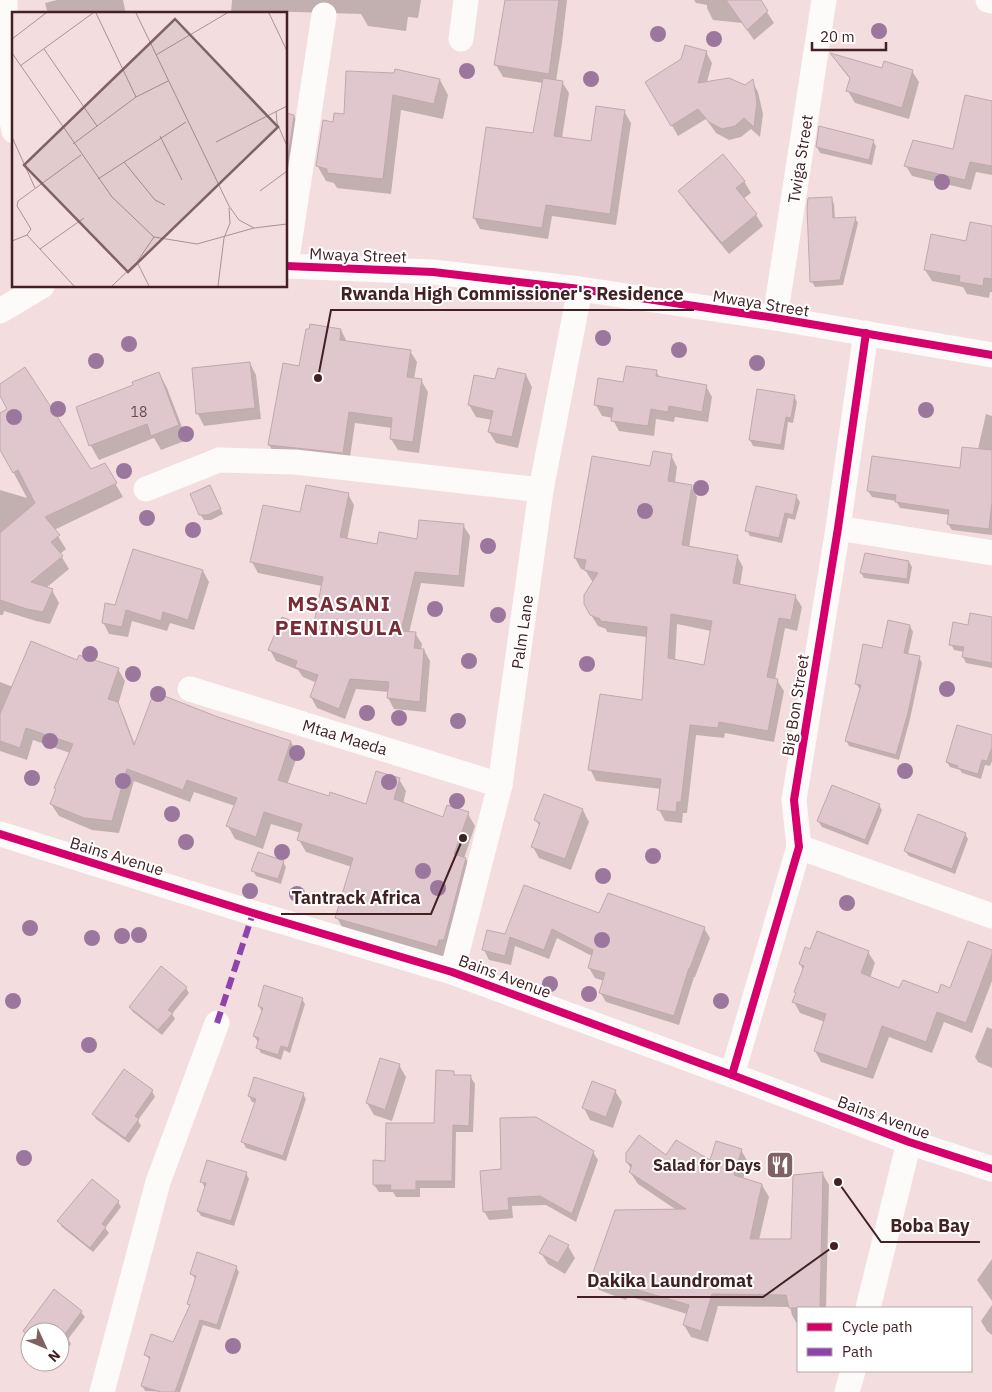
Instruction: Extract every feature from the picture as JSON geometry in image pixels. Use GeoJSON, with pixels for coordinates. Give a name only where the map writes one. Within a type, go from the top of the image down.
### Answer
{"type":"FeatureCollection","features":[{"type":"Feature","properties":{"kind":"street"},"geometry":{"type":"LineString","coordinates":[[5,0],[3,92],[12,124]]}},
{"type":"Feature","properties":{"kind":"street"},"geometry":{"type":"LineString","coordinates":[[460,39],[466,0]]}},
{"type":"Feature","properties":{"kind":"street","name":"Twiga Street"},"geometry":{"type":"LineString","coordinates":[[775,318],[824,0]]}},
{"type":"Feature","properties":{"kind":"street"},"geometry":{"type":"LineString","coordinates":[[988,0],[992,2]]}},
{"type":"Feature","properties":{"kind":"street"},"geometry":{"type":"LineString","coordinates":[[288,253],[324,15]]}},
{"type":"Feature","properties":{"kind":"street","name":"Mwaya Street"},"geometry":{"type":"LineString","coordinates":[[288,266],[433,272],[580,289],[775,318],[992,355]]}},
{"type":"Feature","properties":{"kind":"street"},"geometry":{"type":"LineString","coordinates":[[0,311],[39,288]]}},
{"type":"Feature","properties":{"kind":"street","name":"Palm Lane"},"geometry":{"type":"LineString","coordinates":[[452,972],[500,785],[541,490],[580,289]]}},
{"type":"Feature","properties":{"kind":"street","name":"Big Bon Street"},"geometry":{"type":"LineString","coordinates":[[732,1075],[799,847],[794,800],[838,528],[866,333]]}},
{"type":"Feature","properties":{"kind":"street"},"geometry":{"type":"LineString","coordinates":[[146,489],[219,460],[295,462],[541,490]]}},
{"type":"Feature","properties":{"kind":"street"},"geometry":{"type":"LineString","coordinates":[[838,528],[992,553]]}},
{"type":"Feature","properties":{"kind":"street","name":"Mtaa Maeda"},"geometry":{"type":"LineString","coordinates":[[190,689],[500,785]]}},
{"type":"Feature","properties":{"kind":"street","name":"Bains Avenue"},"geometry":{"type":"LineString","coordinates":[[0,834],[263,916],[452,972],[908,1142],[992,1169]]}},
{"type":"Feature","properties":{"kind":"street"},"geometry":{"type":"LineString","coordinates":[[799,847],[992,916]]}},
{"type":"Feature","properties":{"kind":"street"},"geometry":{"type":"LineString","coordinates":[[102,1392],[158,1182],[217,1023]]}},
{"type":"Feature","properties":{"kind":"street"},"geometry":{"type":"LineString","coordinates":[[868,1307],[908,1142]]}},
{"type":"Feature","properties":{"kind":"street"},"geometry":{"type":"LineString","coordinates":[[848,1392],[853,1372]]}},
{"type":"Feature","properties":{"kind":"building"},"geometry":{"type":"Polygon","coordinates":[[[505,0],[559,0],[549,74],[494,65],[505,0]]]}},
{"type":"Feature","properties":{"kind":"building"},"geometry":{"type":"Polygon","coordinates":[[[726,0],[761,0],[768,11],[747,30],[726,0]]]}},
{"type":"Feature","properties":{"kind":"building"},"geometry":{"type":"Polygon","coordinates":[[[685,45],[707,51],[698,83],[729,78],[745,85],[753,79],[757,102],[754,127],[744,118],[735,126],[722,129],[709,122],[698,109],[671,126],[645,82],[681,59],[685,45]]]}},
{"type":"Feature","properties":{"kind":"building"},"geometry":{"type":"Polygon","coordinates":[[[830,53],[882,68],[884,61],[913,70],[902,108],[846,91],[850,78],[830,53]]]}},
{"type":"Feature","properties":{"kind":"building"},"geometry":{"type":"Polygon","coordinates":[[[395,69],[440,79],[434,104],[393,95],[383,179],[327,173],[327,169],[316,166],[323,120],[333,122],[334,113],[344,114],[346,71],[394,73],[395,69]]]}},
{"type":"Feature","properties":{"kind":"building"},"geometry":{"type":"Polygon","coordinates":[[[543,78],[563,81],[554,136],[591,141],[596,106],[625,110],[610,214],[546,205],[542,228],[473,218],[486,127],[533,133],[543,78]]]}},
{"type":"Feature","properties":{"kind":"building"},"geometry":{"type":"Polygon","coordinates":[[[965,95],[992,101],[992,166],[970,162],[965,180],[904,166],[913,140],[953,149],[965,95]]]}},
{"type":"Feature","properties":{"kind":"building"},"geometry":{"type":"Polygon","coordinates":[[[288,114],[294,115],[288,157],[288,114]]]}},
{"type":"Feature","properties":{"kind":"building"},"geometry":{"type":"Polygon","coordinates":[[[819,126],[874,140],[869,160],[816,147],[819,126]]]}},
{"type":"Feature","properties":{"kind":"building"},"geometry":{"type":"Polygon","coordinates":[[[723,154],[745,181],[736,188],[757,214],[722,243],[678,191],[723,154]]]}},
{"type":"Feature","properties":{"kind":"building"},"geometry":{"type":"Polygon","coordinates":[[[832,197],[833,218],[856,217],[840,280],[810,282],[808,198],[832,197]]]}},
{"type":"Feature","properties":{"kind":"building"},"geometry":{"type":"Polygon","coordinates":[[[970,222],[992,226],[992,279],[984,278],[983,286],[959,282],[960,276],[924,270],[931,234],[966,241],[970,222]]]}},
{"type":"Feature","properties":{"kind":"building"},"geometry":{"type":"Polygon","coordinates":[[[310,324],[341,329],[340,340],[411,350],[407,377],[422,379],[413,442],[390,439],[392,418],[349,412],[343,453],[268,445],[283,363],[299,366],[306,329],[309,329],[310,324]]]}},
{"type":"Feature","properties":{"kind":"building"},"geometry":{"type":"Polygon","coordinates":[[[250,362],[255,408],[196,414],[192,368],[250,362]]]}},
{"type":"Feature","properties":{"kind":"building"},"geometry":{"type":"Polygon","coordinates":[[[626,366],[657,370],[656,376],[707,385],[702,412],[669,406],[668,412],[651,409],[648,426],[611,421],[613,408],[594,405],[598,378],[623,382],[626,366]]]}},
{"type":"Feature","properties":{"kind":"building"},"geometry":{"type":"Polygon","coordinates":[[[25,367],[91,469],[105,463],[117,483],[45,517],[60,535],[51,542],[63,556],[31,582],[53,589],[43,612],[0,600],[0,533],[35,503],[18,470],[13,473],[0,450],[0,413],[7,409],[0,396],[0,384],[25,367]]]}},
{"type":"Feature","properties":{"kind":"building"},"geometry":{"type":"Polygon","coordinates":[[[498,368],[526,374],[512,437],[488,432],[493,411],[468,405],[474,375],[495,379],[498,368]]]}},
{"type":"Feature","properties":{"kind":"building"},"geometry":{"type":"Polygon","coordinates":[[[159,372],[179,425],[151,436],[147,424],[89,446],[76,407],[133,385],[132,382],[159,372]]]}},
{"type":"Feature","properties":{"kind":"building"},"geometry":{"type":"Polygon","coordinates":[[[757,389],[795,395],[791,418],[786,417],[781,445],[749,440],[757,389]]]}},
{"type":"Feature","properties":{"kind":"building"},"geometry":{"type":"Polygon","coordinates":[[[962,447],[992,450],[992,502],[989,529],[947,524],[949,510],[895,502],[896,495],[867,491],[872,456],[960,468],[962,447]]]}},
{"type":"Feature","properties":{"kind":"building"},"geometry":{"type":"Polygon","coordinates":[[[653,451],[672,454],[668,481],[692,485],[682,545],[738,555],[733,583],[796,595],[791,620],[779,618],[767,677],[778,679],[768,731],[719,722],[718,728],[690,725],[681,802],[677,802],[676,812],[657,810],[661,779],[588,770],[600,694],[642,700],[647,627],[600,621],[600,619],[590,615],[584,604],[584,595],[598,573],[584,570],[586,560],[574,558],[592,456],[650,466],[653,451]],[[671,614],[668,658],[704,665],[712,621],[671,614]]]}},
{"type":"Feature","properties":{"kind":"building"},"geometry":{"type":"Polygon","coordinates":[[[210,485],[221,509],[207,515],[199,515],[190,494],[210,485]]]}},
{"type":"Feature","properties":{"kind":"building"},"geometry":{"type":"Polygon","coordinates":[[[306,485],[349,493],[340,537],[377,544],[379,532],[417,539],[419,520],[464,524],[459,576],[415,572],[401,631],[416,632],[414,648],[424,649],[420,702],[387,698],[389,682],[350,679],[339,709],[310,697],[318,675],[295,667],[297,661],[268,650],[282,617],[313,629],[323,577],[250,562],[263,505],[300,512],[306,485]]]}},
{"type":"Feature","properties":{"kind":"building"},"geometry":{"type":"Polygon","coordinates":[[[756,486],[797,495],[793,515],[785,513],[779,538],[745,531],[756,486]]]}},
{"type":"Feature","properties":{"kind":"building"},"geometry":{"type":"Polygon","coordinates":[[[133,549],[203,570],[188,620],[163,612],[161,621],[126,610],[122,627],[102,623],[105,603],[115,605],[133,549]]]}},
{"type":"Feature","properties":{"kind":"building"},"geometry":{"type":"Polygon","coordinates":[[[865,553],[909,561],[907,579],[860,573],[865,553]]]}},
{"type":"Feature","properties":{"kind":"building"},"geometry":{"type":"Polygon","coordinates":[[[970,613],[992,617],[992,663],[962,657],[964,647],[949,645],[953,622],[968,625],[970,613]]]}},
{"type":"Feature","properties":{"kind":"building"},"geometry":{"type":"Polygon","coordinates":[[[888,620],[910,625],[904,653],[920,656],[908,713],[896,755],[845,741],[861,685],[855,684],[863,644],[882,648],[888,620]]]}},
{"type":"Feature","properties":{"kind":"building"},"geometry":{"type":"Polygon","coordinates":[[[31,641],[77,660],[79,655],[119,668],[108,699],[118,702],[134,745],[154,692],[218,717],[291,741],[278,780],[329,796],[330,792],[366,804],[376,771],[400,778],[394,799],[443,817],[447,805],[469,812],[454,854],[466,858],[444,940],[439,940],[437,947],[335,918],[353,858],[297,840],[302,824],[264,812],[256,837],[226,826],[237,798],[187,780],[183,790],[127,769],[112,821],[84,818],[50,804],[56,789],[54,788],[73,744],[26,728],[20,748],[0,741],[0,714],[31,641]]]}},
{"type":"Feature","properties":{"kind":"building"},"geometry":{"type":"Polygon","coordinates":[[[957,725],[992,735],[992,747],[987,761],[982,760],[978,774],[957,768],[958,766],[946,762],[957,725]]]}},
{"type":"Feature","properties":{"kind":"building"},"geometry":{"type":"Polygon","coordinates":[[[832,785],[880,804],[865,840],[817,821],[832,785]]]}},
{"type":"Feature","properties":{"kind":"building"},"geometry":{"type":"Polygon","coordinates":[[[544,794],[583,809],[565,859],[531,847],[540,823],[534,820],[544,794]]]}},
{"type":"Feature","properties":{"kind":"building"},"geometry":{"type":"Polygon","coordinates":[[[918,814],[966,833],[952,869],[904,851],[918,814]]]}},
{"type":"Feature","properties":{"kind":"building"},"geometry":{"type":"Polygon","coordinates":[[[258,852],[284,861],[278,879],[251,871],[258,852]]]}},
{"type":"Feature","properties":{"kind":"building"},"geometry":{"type":"Polygon","coordinates":[[[524,885],[599,913],[608,893],[705,927],[689,968],[674,1016],[599,993],[605,973],[588,968],[593,950],[552,929],[544,950],[510,937],[505,956],[482,950],[487,930],[505,934],[524,885]]]}},
{"type":"Feature","properties":{"kind":"building"},"geometry":{"type":"Polygon","coordinates":[[[817,931],[869,951],[861,973],[899,988],[903,980],[938,993],[941,984],[950,988],[968,941],[992,950],[992,954],[966,1023],[937,1012],[926,1042],[882,1026],[867,1069],[814,1051],[826,1014],[792,1002],[804,966],[799,964],[805,947],[810,949],[817,931]]]}},
{"type":"Feature","properties":{"kind":"building"},"geometry":{"type":"Polygon","coordinates":[[[161,966],[187,987],[168,1010],[173,1013],[158,1030],[129,1007],[161,966]]]}},
{"type":"Feature","properties":{"kind":"building"},"geometry":{"type":"Polygon","coordinates":[[[264,985],[303,998],[288,1048],[281,1046],[278,1055],[256,1048],[259,1038],[253,1036],[263,1008],[258,1006],[264,985]]]}},
{"type":"Feature","properties":{"kind":"building"},"geometry":{"type":"Polygon","coordinates":[[[380,1058],[400,1064],[385,1110],[366,1103],[380,1058]]]}},
{"type":"Feature","properties":{"kind":"building"},"geometry":{"type":"Polygon","coordinates":[[[124,1069],[153,1090],[135,1116],[139,1119],[125,1138],[92,1114],[124,1069]]]}},
{"type":"Feature","properties":{"kind":"building"},"geometry":{"type":"Polygon","coordinates":[[[436,1070],[454,1071],[454,1075],[471,1075],[469,1126],[453,1125],[452,1181],[416,1181],[416,1190],[390,1190],[391,1185],[373,1185],[373,1160],[385,1161],[386,1123],[434,1123],[436,1070]]]}},
{"type":"Feature","properties":{"kind":"building"},"geometry":{"type":"Polygon","coordinates":[[[254,1077],[304,1093],[283,1156],[241,1142],[256,1099],[248,1096],[254,1077]]]}},
{"type":"Feature","properties":{"kind":"building"},"geometry":{"type":"Polygon","coordinates":[[[592,1081],[616,1090],[606,1117],[582,1108],[592,1081]]]}},
{"type":"Feature","properties":{"kind":"building"},"geometry":{"type":"Polygon","coordinates":[[[536,1117],[594,1151],[572,1214],[540,1196],[508,1198],[509,1210],[483,1212],[480,1171],[501,1169],[500,1118],[536,1117]]]}},
{"type":"Feature","properties":{"kind":"building"},"geometry":{"type":"Polygon","coordinates":[[[639,1135],[666,1155],[676,1140],[710,1160],[716,1141],[742,1149],[734,1175],[762,1184],[750,1239],[791,1239],[793,1175],[823,1172],[820,1307],[789,1308],[786,1295],[712,1294],[701,1331],[683,1325],[689,1305],[621,1285],[619,1288],[591,1278],[615,1210],[686,1209],[629,1172],[632,1165],[626,1162],[626,1153],[639,1135]]]}},
{"type":"Feature","properties":{"kind":"building"},"geometry":{"type":"Polygon","coordinates":[[[207,1160],[247,1172],[231,1221],[197,1211],[206,1183],[200,1182],[207,1160]]]}},
{"type":"Feature","properties":{"kind":"building"},"geometry":{"type":"Polygon","coordinates":[[[92,1179],[119,1201],[102,1224],[106,1227],[90,1248],[57,1221],[92,1179]]]}},
{"type":"Feature","properties":{"kind":"building"},"geometry":{"type":"Polygon","coordinates":[[[549,1235],[569,1245],[558,1263],[539,1253],[549,1235]]]}},
{"type":"Feature","properties":{"kind":"building"},"geometry":{"type":"Polygon","coordinates":[[[197,1252],[237,1266],[217,1325],[200,1320],[175,1392],[161,1392],[141,1386],[150,1357],[144,1355],[151,1334],[173,1342],[190,1305],[187,1304],[196,1276],[190,1274],[197,1252]]]}},
{"type":"Feature","properties":{"kind":"building"},"geometry":{"type":"Polygon","coordinates":[[[54,1289],[82,1311],[70,1327],[70,1322],[30,1322],[54,1289]]]}},
{"type":"Feature","properties":{"kind":"marked path"},"geometry":{"type":"LineString","coordinates":[[217,1023],[253,913]]}},
{"type":"Feature","properties":{"kind":"cycle path"},"geometry":{"type":"LineString","coordinates":[[288,266],[433,272],[580,289],[775,318],[992,355]]}},
{"type":"Feature","properties":{"kind":"cycle path"},"geometry":{"type":"LineString","coordinates":[[732,1075],[799,847],[794,800],[838,528],[866,333]]}},
{"type":"Feature","properties":{"kind":"cycle path"},"geometry":{"type":"LineString","coordinates":[[0,834],[253,913],[452,972],[909,1142],[992,1169]]}},
{"type":"Feature","properties":{"kind":"place","name":"Rwanda High Commissioner's Residence"},"geometry":{"type":"Point","coordinates":[318,378]}},
{"type":"Feature","properties":{"kind":"place","name":"Tantrack Africa"},"geometry":{"type":"Point","coordinates":[463,838]}},
{"type":"Feature","properties":{"kind":"place","name":"Salad for Days"},"geometry":{"type":"Point","coordinates":[780,1165]}},
{"type":"Feature","properties":{"kind":"place","name":"Boba Bay"},"geometry":{"type":"Point","coordinates":[838,1182]}},
{"type":"Feature","properties":{"kind":"place","name":"Dakika Laundromat"},"geometry":{"type":"Point","coordinates":[834,1246]}},
{"type":"Feature","properties":{"kind":"district","name":"MSASANI PENINSULA"},"geometry":{"type":"Point","coordinates":[339,616]}}]}
